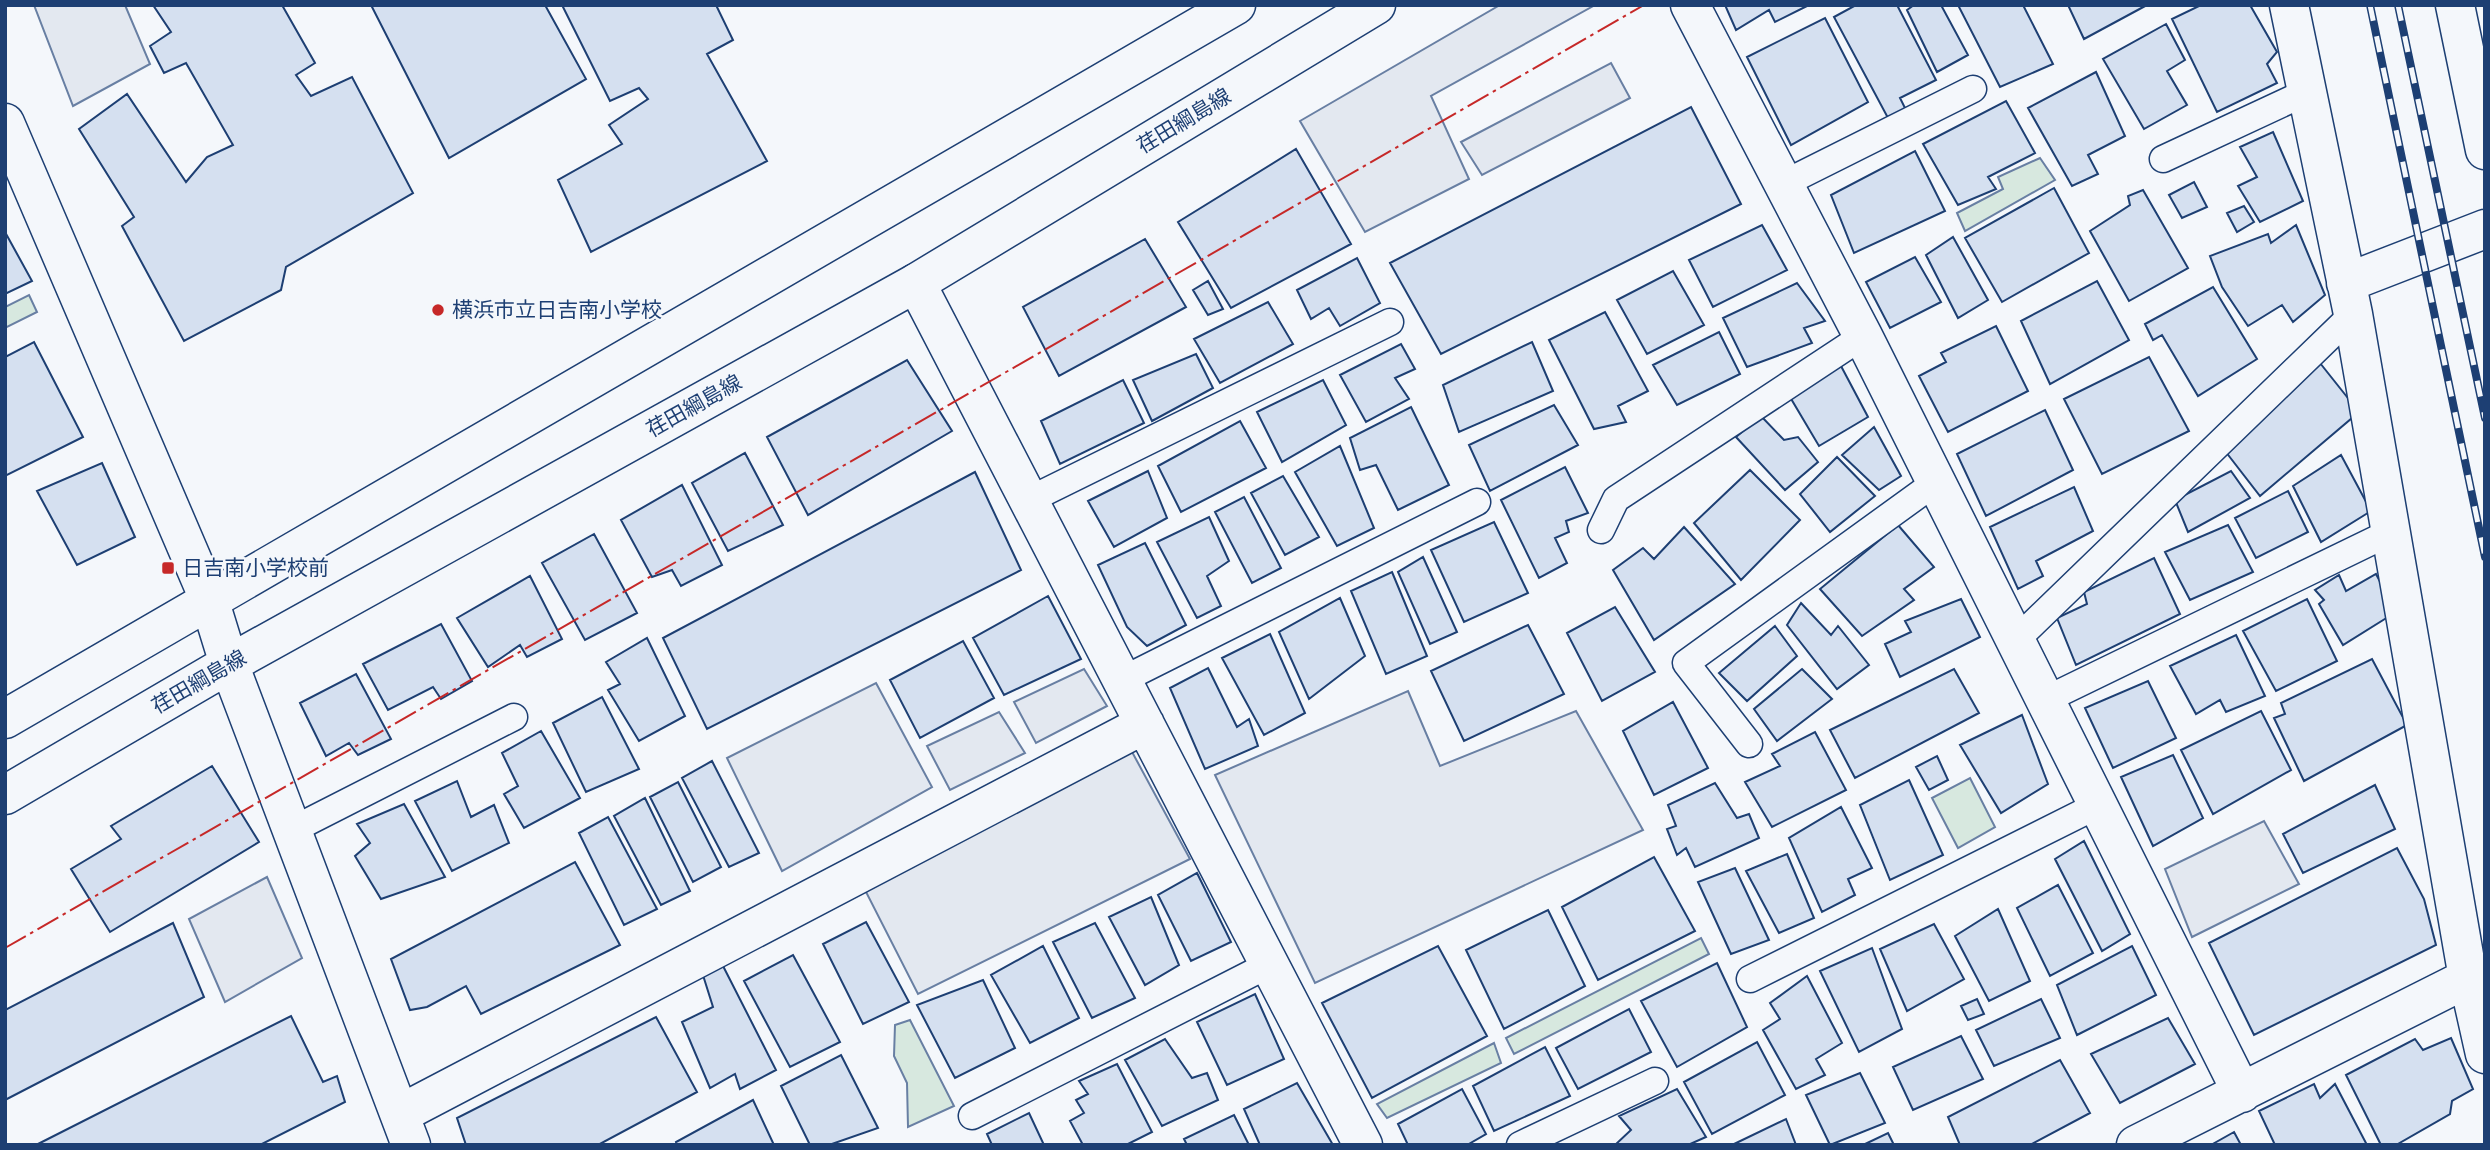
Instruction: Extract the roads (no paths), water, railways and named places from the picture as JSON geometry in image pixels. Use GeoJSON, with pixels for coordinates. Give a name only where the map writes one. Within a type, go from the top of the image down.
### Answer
{"type":"FeatureCollection","features":[{"type":"Feature","properties":{"kind":"street"},"geometry":{"type":"LineString","coordinates":[[5,719],[1236,5]]}},
{"type":"Feature","properties":{"kind":"street","name":"荏田綱島線"},"geometry":{"type":"LineString","coordinates":[[5,795],[229,664],[916,283],[1376,5]]}},
{"type":"Feature","properties":{"kind":"street"},"geometry":{"type":"LineString","coordinates":[[1690,5],[1863,336],[2242,1093]]}},
{"type":"Feature","properties":{"kind":"street"},"geometry":{"type":"LineString","coordinates":[[2289,5],[2349,298],[2468,978],[2485,1054]]}},
{"type":"Feature","properties":{"kind":"street"},"geometry":{"type":"LineString","coordinates":[[2455,5],[2485,150]]}},
{"type":"Feature","properties":{"kind":"street"},"geometry":{"type":"LineString","coordinates":[[5,122],[209,599],[229,664],[406,1129],[1145,724]]}},
{"type":"Feature","properties":{"kind":"street"},"geometry":{"type":"LineString","coordinates":[[2349,298],[2485,229]]}},
{"type":"Feature","properties":{"kind":"street"},"geometry":{"type":"LineString","coordinates":[[916,283],[1363,1145]]}},
{"type":"Feature","properties":{"kind":"street"},"geometry":{"type":"LineString","coordinates":[[2136,1145],[2468,978]]}},
{"type":"Feature","properties":{"kind":"lane"},"geometry":{"type":"LineString","coordinates":[[1783,184],[1973,89]]}},
{"type":"Feature","properties":{"kind":"lane"},"geometry":{"type":"LineString","coordinates":[[2162,159],[2307,92]]}},
{"type":"Feature","properties":{"kind":"lane"},"geometry":{"type":"LineString","coordinates":[[2015,641],[2349,298]]}},
{"type":"Feature","properties":{"kind":"lane"},"geometry":{"type":"LineString","coordinates":[[1029,500],[1390,322]]}},
{"type":"Feature","properties":{"kind":"lane"},"geometry":{"type":"LineString","coordinates":[[1601,530],[1616,499],[1863,336]]}},
{"type":"Feature","properties":{"kind":"lane"},"geometry":{"type":"LineString","coordinates":[[1749,744],[1686,663],[1936,482]]}},
{"type":"Feature","properties":{"kind":"lane"},"geometry":{"type":"LineString","coordinates":[[1122,680],[1477,502]]}},
{"type":"Feature","properties":{"kind":"lane"},"geometry":{"type":"LineString","coordinates":[[2045,700],[2391,532]]}},
{"type":"Feature","properties":{"kind":"lane"},"geometry":{"type":"LineString","coordinates":[[292,830],[514,717]]}},
{"type":"Feature","properties":{"kind":"lane"},"geometry":{"type":"LineString","coordinates":[[1750,979],[2098,806]]}},
{"type":"Feature","properties":{"kind":"lane"},"geometry":{"type":"LineString","coordinates":[[972,1116],[1269,964]]}},
{"type":"Feature","properties":{"kind":"lane"},"geometry":{"type":"LineString","coordinates":[[1520,1145],[1655,1080]]}},
{"type":"Feature","properties":{"kind":"railway"},"geometry":{"type":"LineString","coordinates":[[2370,5],[2485,557]]}},
{"type":"Feature","properties":{"kind":"railway"},"geometry":{"type":"LineString","coordinates":[[2398,5],[2485,418]]}},
{"type":"Feature","properties":{"kind":"place","name":"横浜市立日吉南小学校"},"geometry":{"type":"Point","coordinates":[438,310]}},
{"type":"Feature","properties":{"kind":"place","name":"日吉南小学校前"},"geometry":{"type":"Point","coordinates":[168,568]}}]}
